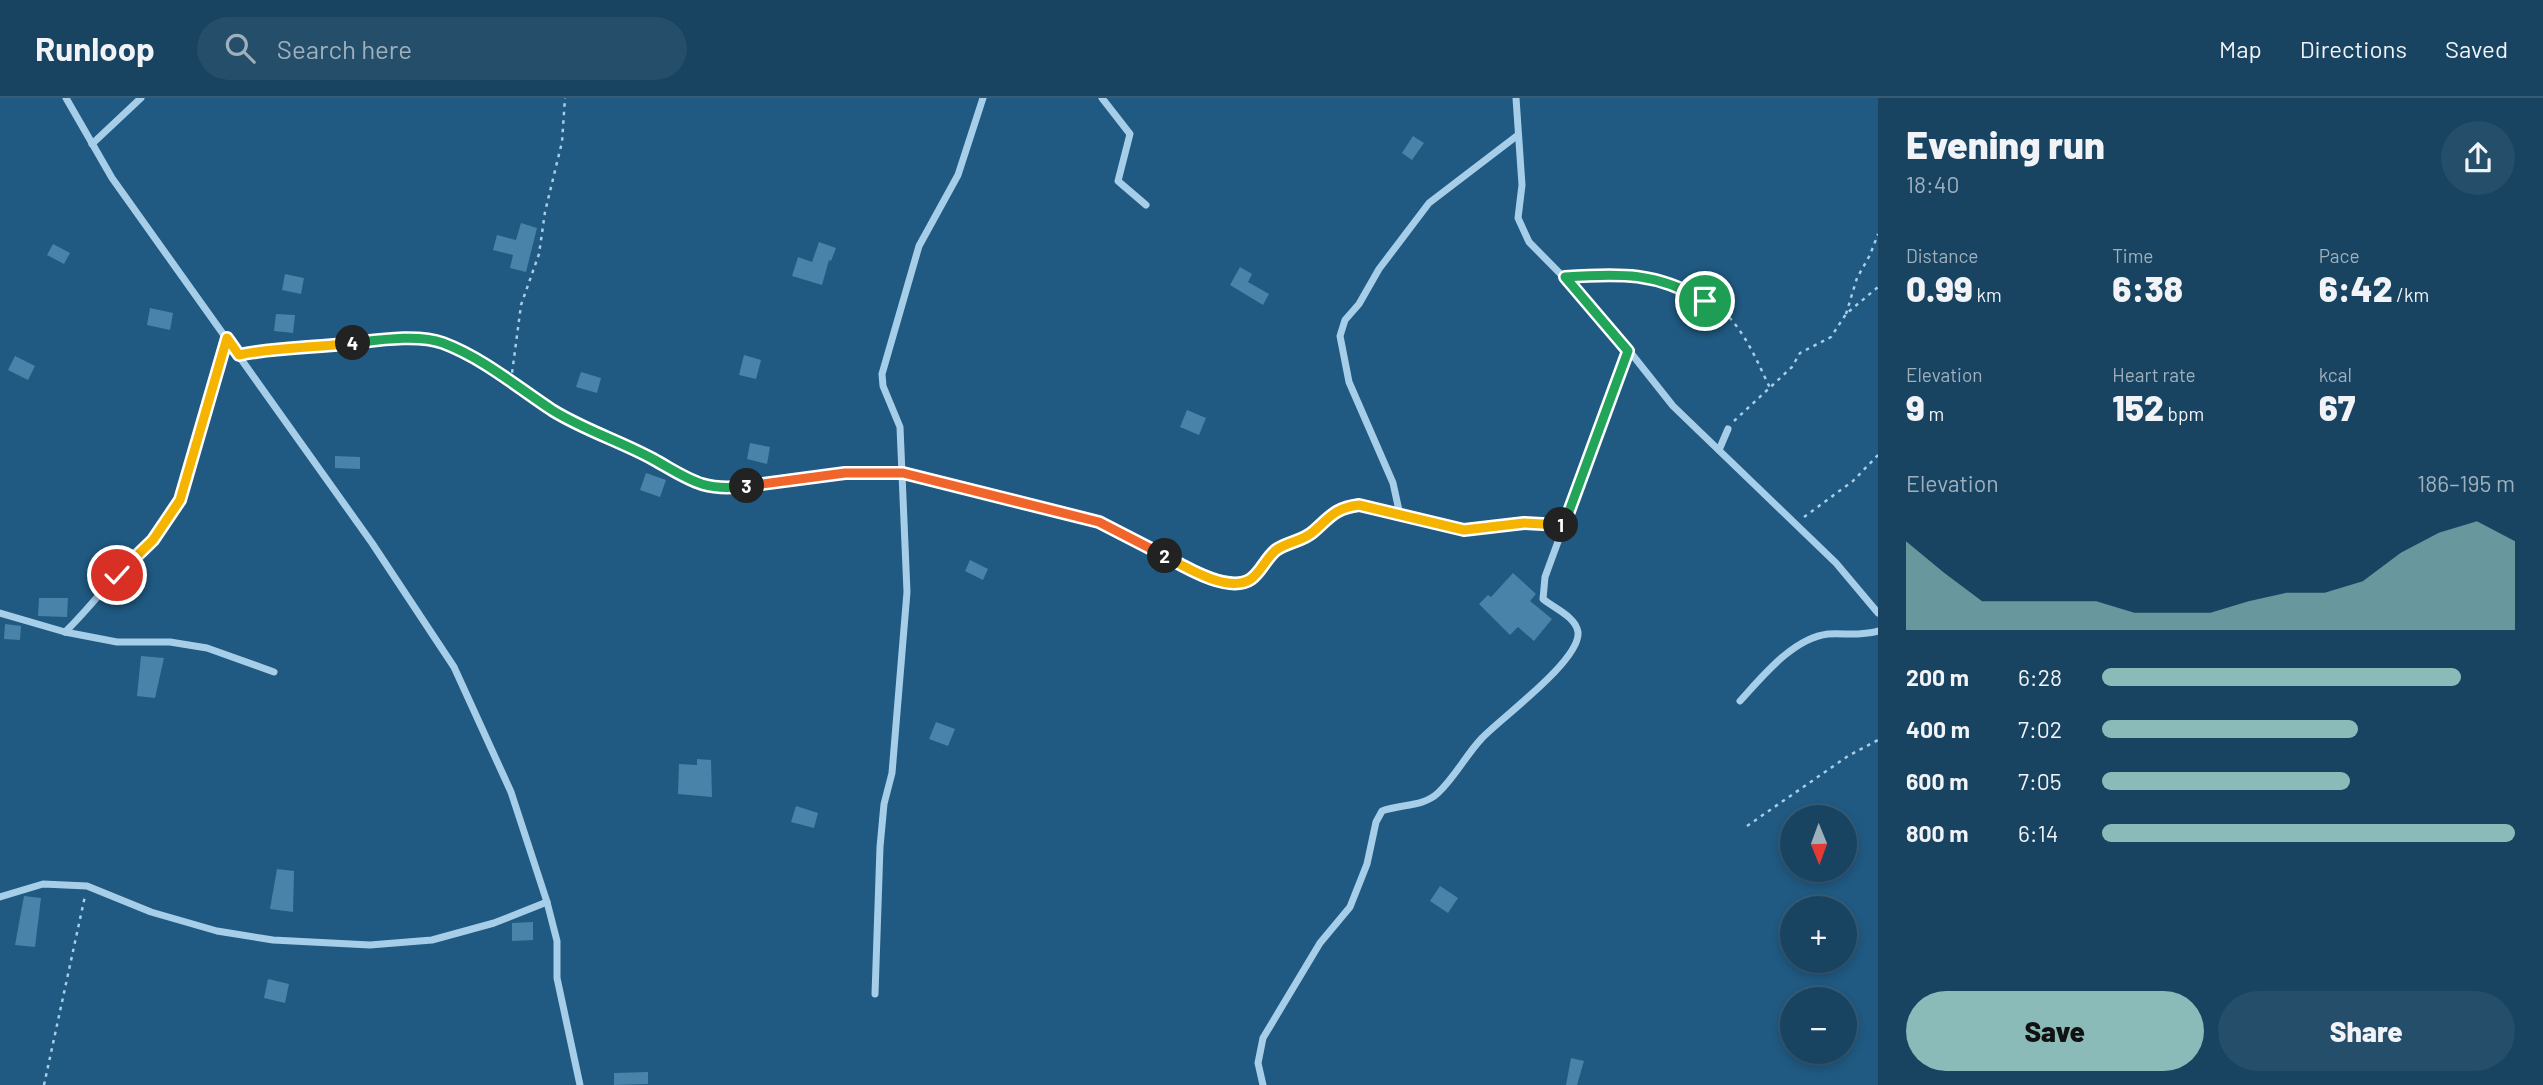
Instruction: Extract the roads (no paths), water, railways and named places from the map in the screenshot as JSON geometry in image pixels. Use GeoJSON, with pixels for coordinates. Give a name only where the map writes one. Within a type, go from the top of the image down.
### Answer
{"type":"FeatureCollection","features":[{"type":"Feature","properties":{"kind":"street"},"geometry":{"type":"LineString","coordinates":[[66,98],[113,178],[373,544],[454,667],[511,792],[547,902],[557,941],[558,978],[580,1085]]}},
{"type":"Feature","properties":{"kind":"street"},"geometry":{"type":"LineString","coordinates":[[92,144],[141,98]]}},
{"type":"Feature","properties":{"kind":"street"},"geometry":{"type":"LineString","coordinates":[[874,994],[880,847],[884,804],[892,773],[907,592],[900,426],[883,386],[882,374],[919,246],[958,175],[983,98]]}},
{"type":"Feature","properties":{"kind":"street"},"geometry":{"type":"LineString","coordinates":[[1101,98],[1130,134],[1118,181],[1146,205]]}},
{"type":"Feature","properties":{"kind":"street"},"geometry":{"type":"LineString","coordinates":[[1516,98],[1522,185],[1518,218],[1522,230],[1540,255],[1565,277],[1673,406],[1836,563],[1878,613]]}},
{"type":"Feature","properties":{"kind":"street"},"geometry":{"type":"LineString","coordinates":[[1400,516],[1393,482],[1349,382],[1340,335],[1345,320],[1359,304],[1379,269],[1429,203],[1518,135]]}},
{"type":"Feature","properties":{"kind":"street"},"geometry":{"type":"LineString","coordinates":[[65,632],[153,540],[172,515],[180,500],[227,338]]}},
{"type":"Feature","properties":{"kind":"street"},"geometry":{"type":"LineString","coordinates":[[1263,1085],[1258,1063],[1263,1038],[1320,943],[1350,907],[1382,811],[1421,803],[1437,794],[1482,737],[1536,690],[1575,644],[1578,635],[1573,622],[1543,596],[1545,577],[1628,351]]}},
{"type":"Feature","properties":{"kind":"street"},"geometry":{"type":"LineString","coordinates":[[1719,450],[1728,429]]}},
{"type":"Feature","properties":{"kind":"street"},"geometry":{"type":"LineString","coordinates":[[903,473],[1099,522],[1209,578],[1230,582],[1251,579],[1277,549],[1313,533],[1329,515],[1341,507],[1359,505],[1464,530],[1524,523],[1564,525]]}},
{"type":"Feature","properties":{"kind":"street"},"geometry":{"type":"LineString","coordinates":[[1869,603],[1878,596]]}},
{"type":"Feature","properties":{"kind":"street"},"geometry":{"type":"LineString","coordinates":[[0,612],[65,632],[117,642],[170,642],[207,648],[274,672]]}},
{"type":"Feature","properties":{"kind":"street"},"geometry":{"type":"LineString","coordinates":[[1740,701],[1788,654],[1814,639],[1826,634],[1878,631]]}},
{"type":"Feature","properties":{"kind":"street"},"geometry":{"type":"LineString","coordinates":[[0,897],[43,884],[88,886],[151,912],[217,931],[273,940],[370,945],[432,940],[494,923],[547,902]]}}]}
